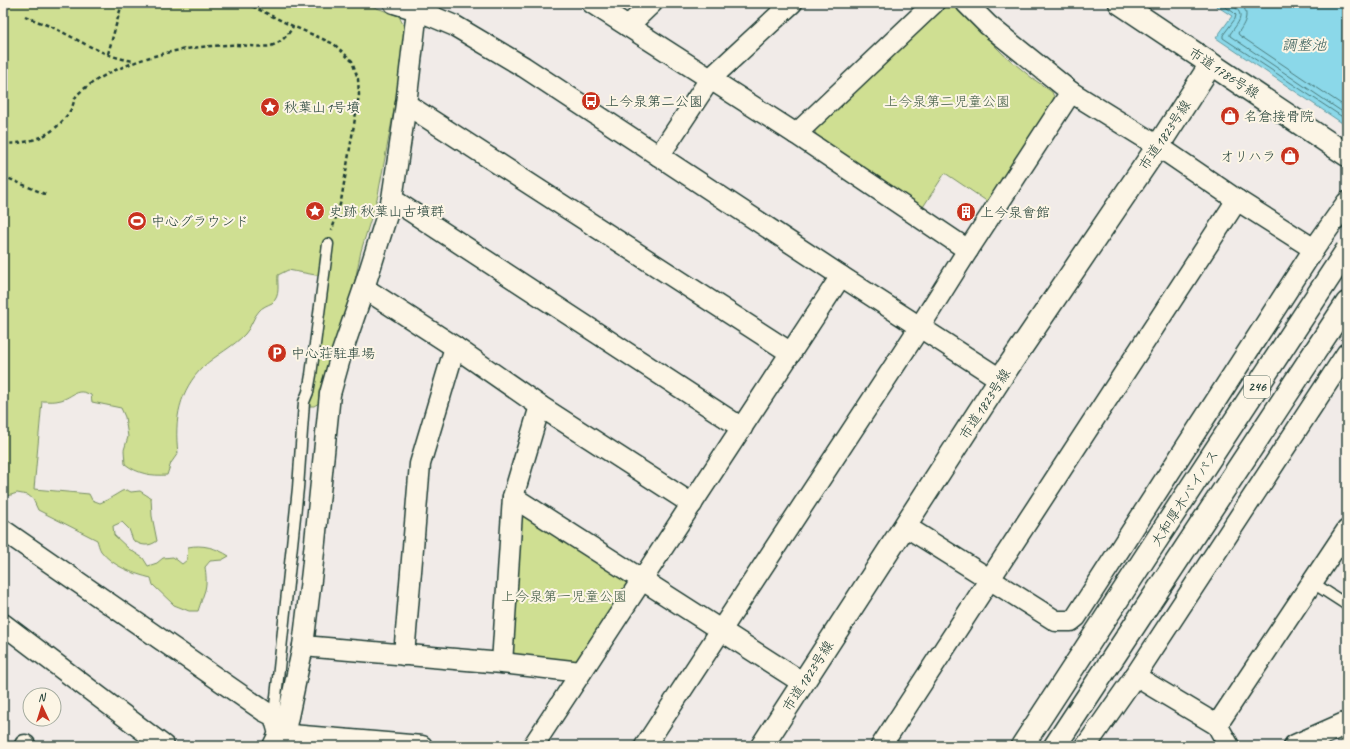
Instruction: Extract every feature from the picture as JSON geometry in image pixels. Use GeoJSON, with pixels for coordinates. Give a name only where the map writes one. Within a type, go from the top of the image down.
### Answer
{"type":"FeatureCollection","features":[{"type":"Feature","properties":{"kind":"main road","name":"市道1786号線"},"geometry":{"type":"LineString","coordinates":[[1120,3],[1347,155]]}},
{"type":"Feature","properties":{"kind":"main road","name":"市道1823号線"},"geometry":{"type":"LineString","coordinates":[[762,746],[1000,379],[1158,146],[1211,64]]}},
{"type":"Feature","properties":{"kind":"main road","name":"大和厚木バイパス"},"geometry":{"type":"LineString","coordinates":[[1022,746],[1347,250]]}},
{"type":"Feature","properties":{"kind":"main road","name":"大和厚木バイパス"},"geometry":{"type":"LineString","coordinates":[[1055,746],[1347,303]]}},
{"type":"Feature","properties":{"kind":"main road"},"geometry":{"type":"LineString","coordinates":[[1295,746],[1347,723]]}},
{"type":"Feature","properties":{"kind":"street"},"geometry":{"type":"LineString","coordinates":[[394,3],[419,7],[518,63],[1000,379]]}},
{"type":"Feature","properties":{"kind":"street"},"geometry":{"type":"LineString","coordinates":[[592,3],[796,134],[968,250]]}},
{"type":"Feature","properties":{"kind":"street"},"geometry":{"type":"LineString","coordinates":[[628,26],[652,3]]}},
{"type":"Feature","properties":{"kind":"street"},"geometry":{"type":"LineString","coordinates":[[658,156],[710,79],[792,3]]}},
{"type":"Feature","properties":{"kind":"street"},"geometry":{"type":"LineString","coordinates":[[796,134],[934,3]]}},
{"type":"Feature","properties":{"kind":"street"},"geometry":{"type":"LineString","coordinates":[[966,3],[994,30],[1071,92],[1158,146],[1237,200],[1314,249]]}},
{"type":"Feature","properties":{"kind":"street"},"geometry":{"type":"LineString","coordinates":[[275,732],[286,726],[303,646],[330,394],[341,355],[392,199],[419,7]]}},
{"type":"Feature","properties":{"kind":"street"},"geometry":{"type":"LineString","coordinates":[[645,746],[920,327],[968,250],[1071,92]]}},
{"type":"Feature","properties":{"kind":"street"},"geometry":{"type":"LineString","coordinates":[[406,104],[791,353]]}},
{"type":"Feature","properties":{"kind":"street"},"geometry":{"type":"LineString","coordinates":[[392,199],[742,428]]}},
{"type":"Feature","properties":{"kind":"street"},"geometry":{"type":"LineString","coordinates":[[881,746],[1237,200]]}},
{"type":"Feature","properties":{"kind":"street"},"geometry":{"type":"LineString","coordinates":[[905,526],[1056,621],[1071,621],[1076,617],[1314,249],[1347,202]]}},
{"type":"Feature","properties":{"kind":"street"},"geometry":{"type":"LineString","coordinates":[[533,746],[841,276]]}},
{"type":"Feature","properties":{"kind":"street"},"geometry":{"type":"LineString","coordinates":[[364,288],[455,347],[540,406],[692,504]]}},
{"type":"Feature","properties":{"kind":"street"},"geometry":{"type":"LineString","coordinates":[[404,655],[420,464],[455,347]]}},
{"type":"Feature","properties":{"kind":"street"},"geometry":{"type":"LineString","coordinates":[[1086,746],[1135,676],[1347,353]]}},
{"type":"Feature","properties":{"kind":"street"},"geometry":{"type":"LineString","coordinates":[[502,663],[514,496],[540,406]]}},
{"type":"Feature","properties":{"kind":"street"},"geometry":{"type":"LineString","coordinates":[[514,496],[803,683]]}},
{"type":"Feature","properties":{"kind":"street"},"geometry":{"type":"LineString","coordinates":[[3,530],[264,711],[275,732]]}},
{"type":"Feature","properties":{"kind":"street"},"geometry":{"type":"LineString","coordinates":[[1217,725],[1347,530]]}},
{"type":"Feature","properties":{"kind":"street"},"geometry":{"type":"LineString","coordinates":[[3,624],[164,746]]}},
{"type":"Feature","properties":{"kind":"street"},"geometry":{"type":"LineString","coordinates":[[303,646],[502,663],[581,672]]}},
{"type":"Feature","properties":{"kind":"street"},"geometry":{"type":"LineString","coordinates":[[1135,676],[1217,725],[1229,746]]}},
{"type":"Feature","properties":{"kind":"street"},"geometry":{"type":"LineString","coordinates":[[275,732],[422,746]]}},
{"type":"Feature","properties":{"kind":"lane"},"geometry":{"type":"LineString","coordinates":[[275,732],[298,488],[304,402],[308,392],[311,375],[328,244]]}},
{"type":"Feature","properties":{"kind":"lane"},"geometry":{"type":"LineString","coordinates":[[1313,583],[1347,605]]}},
{"type":"Feature","properties":{"kind":"path"},"geometry":{"type":"LineString","coordinates":[[246,3],[334,44],[352,61],[358,79],[359,95],[341,201],[328,244]]}},
{"type":"Feature","properties":{"kind":"path"},"geometry":{"type":"LineString","coordinates":[[108,54],[121,7]]}},
{"type":"Feature","properties":{"kind":"path"},"geometry":{"type":"LineString","coordinates":[[24,16],[36,22],[55,28],[108,54],[124,60],[136,62]]}},
{"type":"Feature","properties":{"kind":"path"},"geometry":{"type":"LineString","coordinates":[[3,144],[32,141],[46,135],[64,120],[72,109],[76,96],[83,89],[104,76],[136,62],[198,47],[230,44],[270,46],[290,33],[293,26]]}},
{"type":"Feature","properties":{"kind":"path"},"geometry":{"type":"LineString","coordinates":[[3,176],[47,195]]}},
{"type":"Feature","properties":{"kind":"green space"},"geometry":{"type":"Polygon","coordinates":[[[3,3],[363,3],[399,16],[405,29],[396,99],[378,195],[361,251],[353,290],[319,391],[319,403],[314,406],[309,406],[314,366],[321,276],[288,270],[278,275],[278,293],[275,300],[260,310],[245,334],[204,366],[189,385],[180,406],[178,417],[178,453],[171,463],[167,475],[145,474],[125,464],[124,450],[128,437],[125,417],[121,408],[92,402],[91,395],[82,392],[75,393],[58,401],[42,401],[34,489],[89,494],[92,500],[100,503],[122,491],[127,490],[131,492],[140,491],[151,498],[152,516],[157,541],[148,545],[139,544],[133,540],[129,529],[122,522],[113,526],[114,535],[129,549],[143,558],[148,566],[157,563],[163,558],[173,557],[182,564],[187,560],[188,547],[193,546],[209,547],[229,556],[222,560],[210,561],[205,567],[206,587],[198,611],[189,611],[174,605],[153,585],[151,578],[131,572],[111,561],[101,551],[97,540],[38,510],[33,499],[28,495],[17,493],[3,496],[3,3]]]}},
{"type":"Feature","properties":{"kind":"green space","name":"上今泉第二児童公園"},"geometry":{"type":"Polygon","coordinates":[[[947,5],[955,6],[1003,54],[1052,92],[1054,97],[1054,104],[991,204],[945,173],[923,207],[818,138],[815,132],[817,123],[941,8],[947,5]]]}},
{"type":"Feature","properties":{"kind":"green space","name":"上今泉第一児童公園"},"geometry":{"type":"Polygon","coordinates":[[[527,513],[630,583],[579,662],[513,655],[510,651],[520,514],[527,513]]]}},
{"type":"Feature","properties":{"kind":"water","name":"調整池"},"geometry":{"type":"Polygon","coordinates":[[[1212,3],[1347,3],[1347,122],[1345,125],[1216,38],[1232,16],[1212,3]]]}},
{"type":"Feature","properties":{"kind":"place","name":"上今泉第二公園"},"geometry":{"type":"Point","coordinates":[591,101]}},
{"type":"Feature","properties":{"kind":"place","name":"秋葉山1号墳"},"geometry":{"type":"Point","coordinates":[270,107]}},
{"type":"Feature","properties":{"kind":"place","name":"名倉接骨院"},"geometry":{"type":"Point","coordinates":[1230,116]}},
{"type":"Feature","properties":{"kind":"place","name":"オリハラ"},"geometry":{"type":"Point","coordinates":[1290,156]}},
{"type":"Feature","properties":{"kind":"place","name":"史跡 秋葉山古墳群"},"geometry":{"type":"Point","coordinates":[315,211]}},
{"type":"Feature","properties":{"kind":"place","name":"上今泉會館"},"geometry":{"type":"Point","coordinates":[966,212]}},
{"type":"Feature","properties":{"kind":"place","name":"中心グラウンド"},"geometry":{"type":"Point","coordinates":[137,221]}},
{"type":"Feature","properties":{"kind":"place","name":"中心荘駐車場"},"geometry":{"type":"Point","coordinates":[277,353]}}]}
